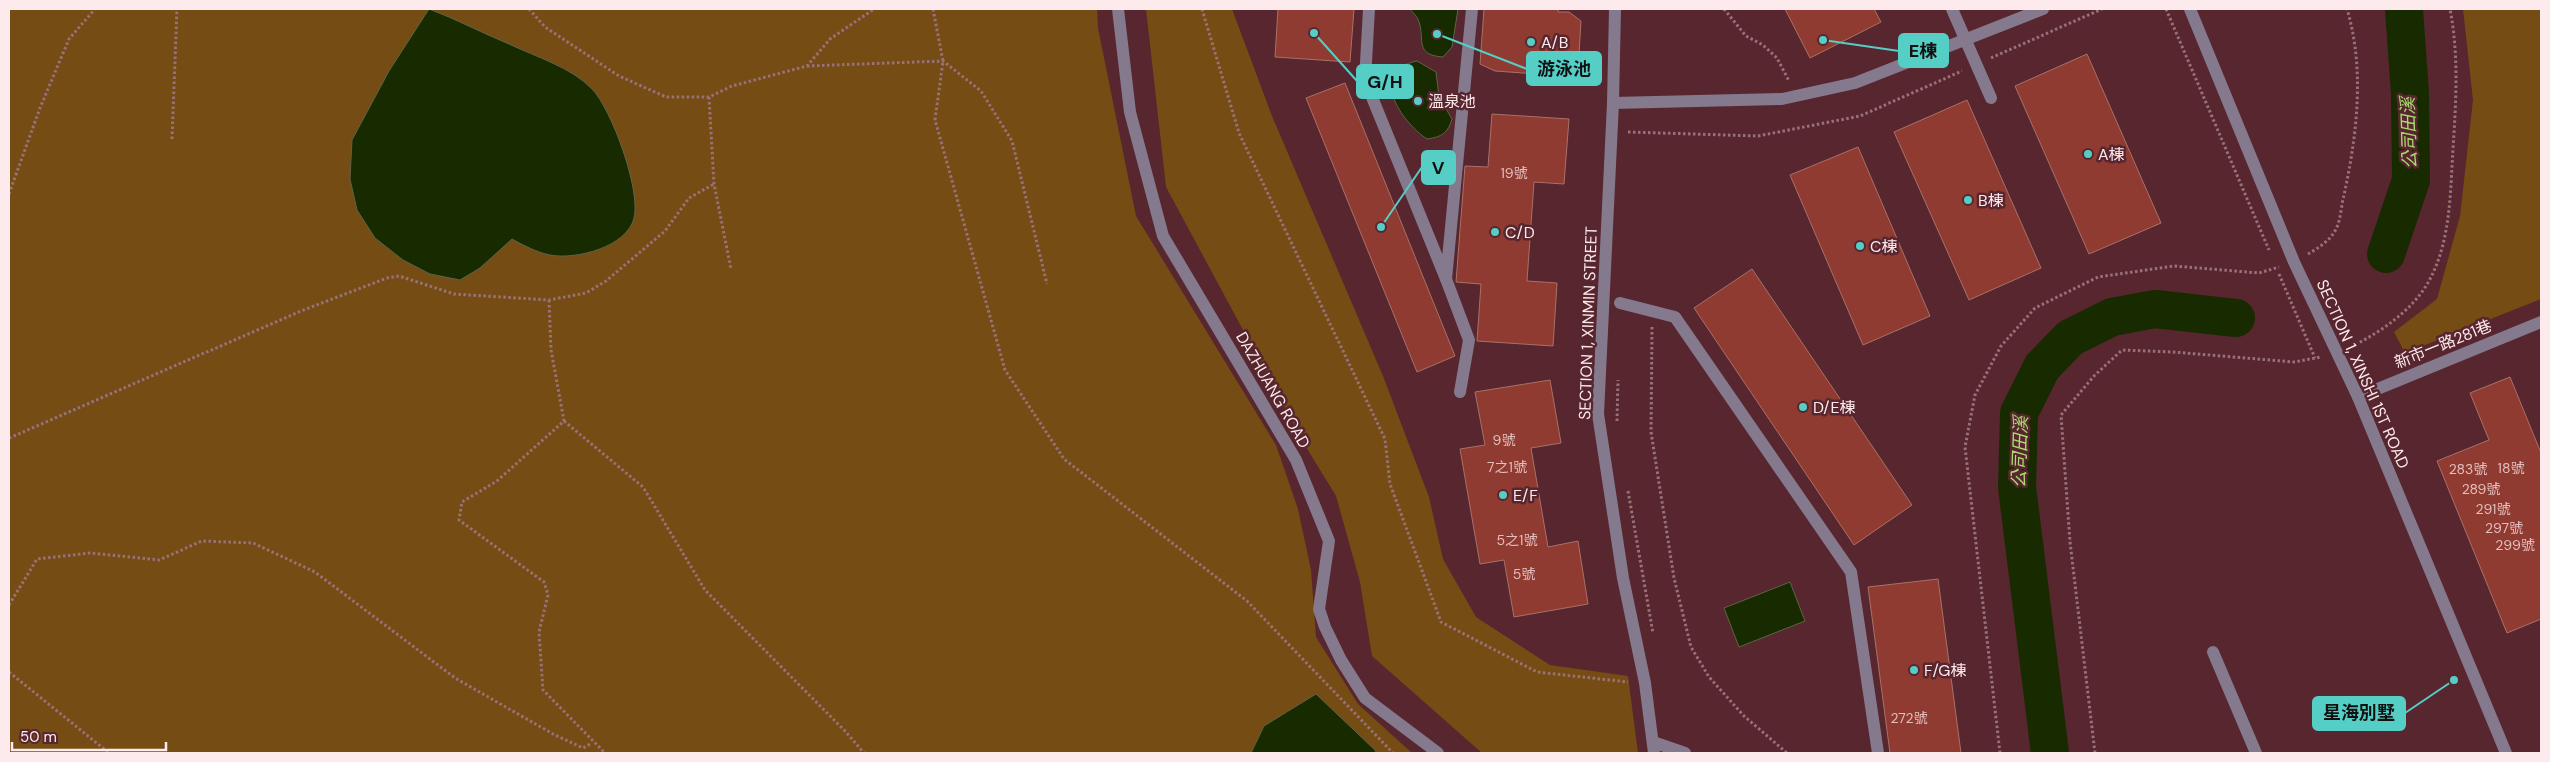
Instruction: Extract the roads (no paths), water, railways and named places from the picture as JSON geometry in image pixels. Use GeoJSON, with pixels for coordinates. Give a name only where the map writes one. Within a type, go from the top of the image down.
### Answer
{"type":"FeatureCollection","features":[{"type":"Feature","properties":{"kind":"street","name":"DAZHUANG ROAD"},"geometry":{"type":"LineString","coordinates":[[1118,9],[1130,112],[1163,236],[1296,460],[1329,541],[1320,609],[1326,626],[1341,660],[1365,698],[1438,753]]}},
{"type":"Feature","properties":{"kind":"street"},"geometry":{"type":"LineString","coordinates":[[1369,9],[1365,80],[1469,340],[1460,392]]}},
{"type":"Feature","properties":{"kind":"street"},"geometry":{"type":"LineString","coordinates":[[1446,279],[1472,9]]}},
{"type":"Feature","properties":{"kind":"street","name":"SECTION 1, XINMIN STREET"},"geometry":{"type":"LineString","coordinates":[[1615,9],[1613,103],[1598,414],[1623,578],[1645,683],[1654,747]]}},
{"type":"Feature","properties":{"kind":"street"},"geometry":{"type":"LineString","coordinates":[[1952,9],[1991,98]]}},
{"type":"Feature","properties":{"kind":"street"},"geometry":{"type":"LineString","coordinates":[[1613,103],[1782,99],[1855,83],[2043,9]]}},
{"type":"Feature","properties":{"kind":"street","name":"SECTION 1, XINSHI 1ST ROAD"},"geometry":{"type":"LineString","coordinates":[[2190,9],[2294,262],[2358,396],[2506,753]]}},
{"type":"Feature","properties":{"kind":"street"},"geometry":{"type":"LineString","coordinates":[[1620,303],[1675,317],[1851,572],[1878,753]]}},
{"type":"Feature","properties":{"kind":"street","name":"新市一路281巷"},"geometry":{"type":"LineString","coordinates":[[2358,396],[2541,322]]}},
{"type":"Feature","properties":{"kind":"street"},"geometry":{"type":"LineString","coordinates":[[2213,652],[2256,753]]}},
{"type":"Feature","properties":{"kind":"street"},"geometry":{"type":"LineString","coordinates":[[1654,747],[1684,753]]}},
{"type":"Feature","properties":{"kind":"waterway","name":"公司田溪"},"geometry":{"type":"LineString","coordinates":[[2386,254],[2411,180],[2410,94],[2404,9]]}},
{"type":"Feature","properties":{"kind":"waterway","name":"公司田溪"},"geometry":{"type":"LineString","coordinates":[[2050,753],[2017,487],[2019,413],[2042,367],[2070,338],[2112,317],[2155,309],[2236,318]]}},
{"type":"Feature","properties":{"kind":"place","name":"G/H"},"geometry":{"type":"Point","coordinates":[1314,33]}},
{"type":"Feature","properties":{"kind":"place","name":"游泳池"},"geometry":{"type":"Point","coordinates":[1437,34]}},
{"type":"Feature","properties":{"kind":"place","name":"E棟"},"geometry":{"type":"Point","coordinates":[1823,40]}},
{"type":"Feature","properties":{"kind":"place","name":"A/B"},"geometry":{"type":"Point","coordinates":[1531,42]}},
{"type":"Feature","properties":{"kind":"place","name":"溫泉池"},"geometry":{"type":"Point","coordinates":[1418,101]}},
{"type":"Feature","properties":{"kind":"place","name":"A棟"},"geometry":{"type":"Point","coordinates":[2088,154]}},
{"type":"Feature","properties":{"kind":"place","name":"B棟"},"geometry":{"type":"Point","coordinates":[1968,200]}},
{"type":"Feature","properties":{"kind":"place","name":"V"},"geometry":{"type":"Point","coordinates":[1381,227]}},
{"type":"Feature","properties":{"kind":"place","name":"C/D"},"geometry":{"type":"Point","coordinates":[1495,232]}},
{"type":"Feature","properties":{"kind":"place","name":"C棟"},"geometry":{"type":"Point","coordinates":[1860,246]}},
{"type":"Feature","properties":{"kind":"place","name":"D/E棟"},"geometry":{"type":"Point","coordinates":[1803,407]}},
{"type":"Feature","properties":{"kind":"place","name":"E/F"},"geometry":{"type":"Point","coordinates":[1503,495]}},
{"type":"Feature","properties":{"kind":"place","name":"F/G棟"},"geometry":{"type":"Point","coordinates":[1914,670]}},
{"type":"Feature","properties":{"kind":"place","name":"星海別墅"},"geometry":{"type":"Point","coordinates":[2454,680]}}]}
